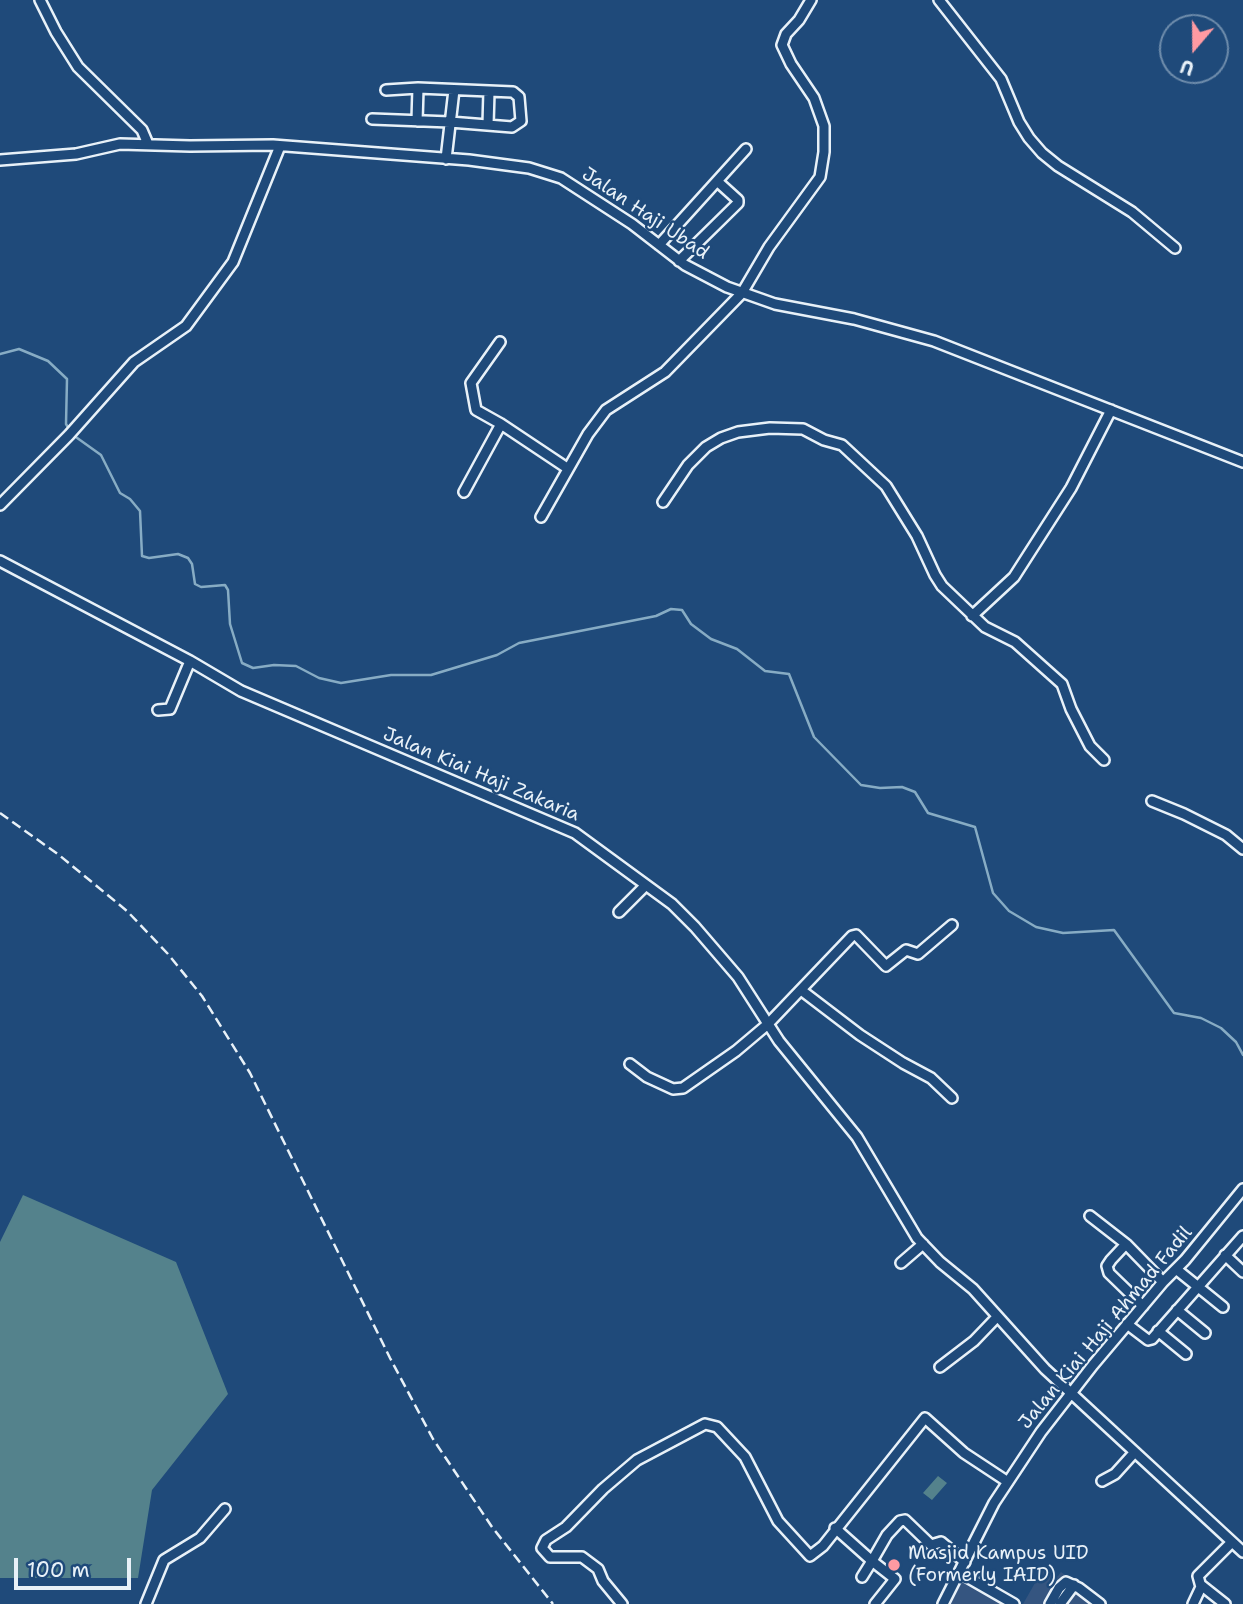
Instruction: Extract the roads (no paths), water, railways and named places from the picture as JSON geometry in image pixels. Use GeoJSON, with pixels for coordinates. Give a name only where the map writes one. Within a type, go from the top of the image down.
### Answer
{"type":"FeatureCollection","features":[{"type":"Feature","properties":{"kind":"street"},"geometry":{"type":"LineString","coordinates":[[40,0],[78,67],[142,130],[148,144]]}},
{"type":"Feature","properties":{"kind":"street"},"geometry":{"type":"LineString","coordinates":[[541,517],[567,468],[606,410],[665,372],[741,293],[769,247],[799,208],[823,170],[824,126],[814,98],[791,64],[782,44],[786,33],[799,20],[811,0]]}},
{"type":"Feature","properties":{"kind":"street"},"geometry":{"type":"LineString","coordinates":[[939,0],[1000,79],[1019,122],[1042,153],[1058,166],[1132,212],[1175,248]]}},
{"type":"Feature","properties":{"kind":"street"},"geometry":{"type":"LineString","coordinates":[[417,121],[418,88]]}},
{"type":"Feature","properties":{"kind":"street"},"geometry":{"type":"LineString","coordinates":[[372,119],[512,127],[521,121],[519,97],[513,92],[418,88],[386,90]]}},
{"type":"Feature","properties":{"kind":"street"},"geometry":{"type":"LineString","coordinates":[[446,159],[454,90]]}},
{"type":"Feature","properties":{"kind":"street"},"geometry":{"type":"LineString","coordinates":[[488,125],[489,91]]}},
{"type":"Feature","properties":{"kind":"street","name":"Jalan Haji Ubad"},"geometry":{"type":"LineString","coordinates":[[0,160],[76,154],[120,144],[148,144],[280,146],[529,168],[561,178],[632,224],[679,261],[741,293],[775,304],[894,328],[969,354],[1243,462]]}},
{"type":"Feature","properties":{"kind":"street"},"geometry":{"type":"LineString","coordinates":[[0,505],[134,362],[186,326],[228,272],[280,146]]}},
{"type":"Feature","properties":{"kind":"street"},"geometry":{"type":"LineString","coordinates":[[659,245],[746,149]]}},
{"type":"Feature","properties":{"kind":"street"},"geometry":{"type":"LineString","coordinates":[[679,261],[738,203],[718,181]]}},
{"type":"Feature","properties":{"kind":"street"},"geometry":{"type":"LineString","coordinates":[[500,342],[473,377],[471,386],[475,410],[567,468]]}},
{"type":"Feature","properties":{"kind":"street"},"geometry":{"type":"LineString","coordinates":[[972,616],[1014,577],[1071,488],[1111,410]]}},
{"type":"Feature","properties":{"kind":"street"},"geometry":{"type":"LineString","coordinates":[[464,492],[501,424]]}},
{"type":"Feature","properties":{"kind":"street"},"geometry":{"type":"LineString","coordinates":[[663,502],[688,465],[706,447],[738,432],[770,428],[803,429],[824,440],[842,445],[877,475],[917,536],[938,580],[985,627],[1015,642],[1062,684],[1090,746],[1104,760]]}},
{"type":"Feature","properties":{"kind":"street","name":"Jalan Kiai Haji Zakaria"},"geometry":{"type":"LineString","coordinates":[[0,561],[263,701],[562,827],[584,839],[672,904],[737,977],[804,1074],[857,1136],[923,1244],[973,1289],[1023,1346],[1071,1393],[1243,1552]]}},
{"type":"Feature","properties":{"kind":"street"},"geometry":{"type":"LineString","coordinates":[[158,710],[170,709],[190,661]]}},
{"type":"Feature","properties":{"kind":"street"},"geometry":{"type":"LineString","coordinates":[[1152,801],[1226,835],[1243,849]]}},
{"type":"Feature","properties":{"kind":"street"},"geometry":{"type":"LineString","coordinates":[[619,912],[646,885]]}},
{"type":"Feature","properties":{"kind":"street"},"geometry":{"type":"LineString","coordinates":[[630,1064],[648,1077],[673,1089],[683,1088],[744,1045],[768,1024],[854,935],[885,966],[906,950],[918,954],[952,925]]}},
{"type":"Feature","properties":{"kind":"street"},"geometry":{"type":"LineString","coordinates":[[801,990],[860,1035],[930,1078],[952,1098]]}},
{"type":"Feature","properties":{"kind":"street","name":"Jalan Kiai Haji Ahmad Fadil"},"geometry":{"type":"LineString","coordinates":[[943,1604],[994,1503],[1038,1435],[1127,1324],[1243,1189]]}},
{"type":"Feature","properties":{"kind":"street"},"geometry":{"type":"LineString","coordinates":[[1090,1216],[1126,1244],[1163,1282]]}},
{"type":"Feature","properties":{"kind":"street"},"geometry":{"type":"LineString","coordinates":[[1127,1324],[1148,1340],[1243,1236]]}},
{"type":"Feature","properties":{"kind":"street"},"geometry":{"type":"LineString","coordinates":[[901,1263],[923,1244]]}},
{"type":"Feature","properties":{"kind":"street"},"geometry":{"type":"LineString","coordinates":[[1126,1244],[1111,1260],[1107,1270],[1143,1306]]}},
{"type":"Feature","properties":{"kind":"street"},"geometry":{"type":"LineString","coordinates":[[1225,1255],[1243,1272]]}},
{"type":"Feature","properties":{"kind":"street"},"geometry":{"type":"LineString","coordinates":[[1176,1269],[1223,1307]]}},
{"type":"Feature","properties":{"kind":"street"},"geometry":{"type":"LineString","coordinates":[[1177,1310],[1205,1333]]}},
{"type":"Feature","properties":{"kind":"street"},"geometry":{"type":"LineString","coordinates":[[940,1367],[974,1341],[997,1317]]}},
{"type":"Feature","properties":{"kind":"street"},"geometry":{"type":"LineString","coordinates":[[1158,1331],[1186,1353]]}},
{"type":"Feature","properties":{"kind":"street"},"geometry":{"type":"LineString","coordinates":[[622,1604],[603,1581],[598,1569],[582,1558],[550,1558],[542,1548],[546,1540],[566,1527],[603,1489],[637,1460],[705,1424],[717,1427],[745,1457],[778,1521],[810,1556],[823,1546],[925,1418],[964,1453],[1008,1482]]}},
{"type":"Feature","properties":{"kind":"street"},"geometry":{"type":"LineString","coordinates":[[1102,1481],[1115,1474],[1134,1452]]}},
{"type":"Feature","properties":{"kind":"street"},"geometry":{"type":"LineString","coordinates":[[146,1604],[164,1560],[200,1538],[225,1509]]}},
{"type":"Feature","properties":{"kind":"street"},"geometry":{"type":"LineString","coordinates":[[862,1577],[887,1535],[900,1521],[905,1520],[931,1545],[941,1542],[965,1562]]}},
{"type":"Feature","properties":{"kind":"street"},"geometry":{"type":"LineString","coordinates":[[835,1528],[895,1579],[875,1604]]}},
{"type":"Feature","properties":{"kind":"street"},"geometry":{"type":"LineString","coordinates":[[1225,1604],[1201,1585],[1198,1576],[1232,1542]]}},
{"type":"Feature","properties":{"kind":"street"},"geometry":{"type":"LineString","coordinates":[[960,1573],[1014,1604]]}},
{"type":"Feature","properties":{"kind":"street"},"geometry":{"type":"LineString","coordinates":[[1050,1604],[1063,1584],[1074,1585],[1100,1604]]}},
{"type":"Feature","properties":{"kind":"street"},"geometry":{"type":"LineString","coordinates":[[1060,1604],[1074,1585]]}},
{"type":"Feature","properties":{"kind":"street"},"geometry":{"type":"LineString","coordinates":[[1193,1604],[1201,1585]]}},
{"type":"Feature","properties":{"kind":"waterway"},"geometry":{"type":"LineString","coordinates":[[0,354],[19,349],[48,361],[67,379],[66,424],[69,429]]}},
{"type":"Feature","properties":{"kind":"waterway"},"geometry":{"type":"LineString","coordinates":[[73,435],[101,455],[120,493],[130,499],[140,511],[142,556],[149,558],[178,554],[188,558],[192,564],[195,584],[201,587],[225,585],[228,590],[230,624],[242,663],[253,668],[296,666],[319,678],[341,683],[391,675],[431,675],[497,655],[519,643],[656,616],[671,609],[682,610],[691,624],[711,639],[737,649],[765,671],[789,674],[814,737],[861,785],[902,787],[915,792],[928,813],[975,827],[993,893],[1009,911],[1036,927],[1063,933],[1114,930],[1174,1013],[1201,1018],[1221,1028],[1236,1042],[1243,1055]]}},
{"type":"Feature","properties":{"kind":"railway"},"geometry":{"type":"LineString","coordinates":[[0,813],[59,855],[127,911],[168,954],[202,996],[250,1073],[390,1358],[433,1439],[492,1527],[553,1604]]}},
{"type":"Feature","properties":{"kind":"place","name":"Masjid Kampus UID (Formerly IAID)"},"geometry":{"type":"Point","coordinates":[894,1565]}}]}
